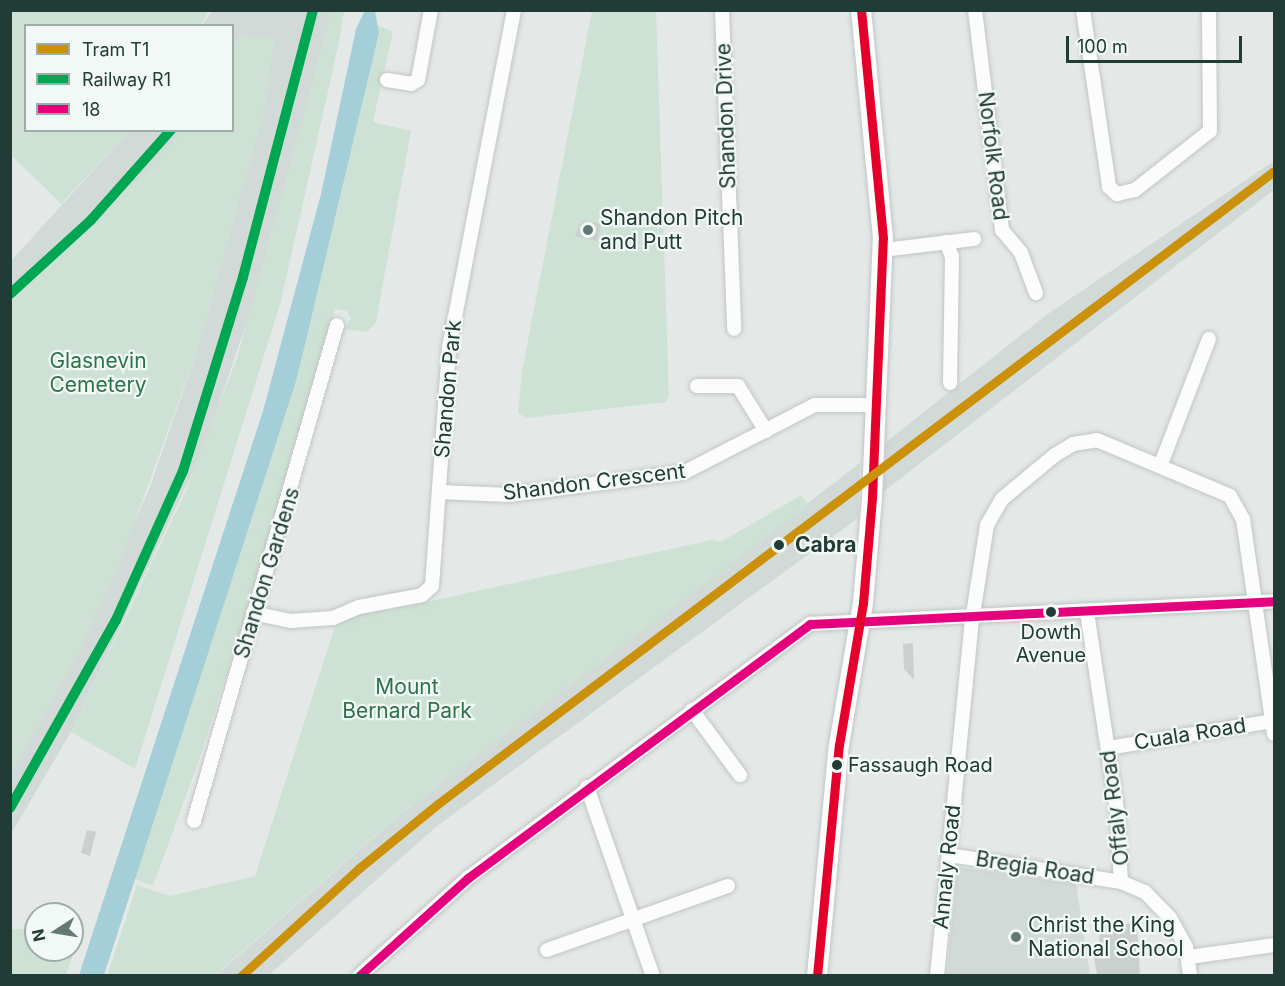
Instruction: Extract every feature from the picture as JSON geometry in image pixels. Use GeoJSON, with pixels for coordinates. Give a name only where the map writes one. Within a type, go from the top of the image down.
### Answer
{"type":"FeatureCollection","features":[{"type":"Feature","properties":{"kind":"street"},"geometry":{"type":"LineString","coordinates":[[387,80],[411,84],[418,80],[431,10]]}},
{"type":"Feature","properties":{"kind":"street","name":"Shandon Park"},"geometry":{"type":"LineString","coordinates":[[253,613],[291,621],[333,618],[359,607],[428,592],[440,492],[449,348],[514,10]]}},
{"type":"Feature","properties":{"kind":"street","name":"Shandon Drive"},"geometry":{"type":"LineString","coordinates":[[722,10],[734,329]]}},
{"type":"Feature","properties":{"kind":"street"},"geometry":{"type":"LineString","coordinates":[[817,975],[839,745],[861,620],[872,497],[883,207],[861,10]]}},
{"type":"Feature","properties":{"kind":"street","name":"Norfolk Road"},"geometry":{"type":"LineString","coordinates":[[975,10],[1002,230],[1020,253],[1036,292]]}},
{"type":"Feature","properties":{"kind":"street"},"geometry":{"type":"LineString","coordinates":[[1083,10],[1109,187],[1117,194],[1135,190],[1206,139],[1210,131],[1209,10]]}},
{"type":"Feature","properties":{"kind":"street"},"geometry":{"type":"LineString","coordinates":[[883,250],[974,238]]}},
{"type":"Feature","properties":{"kind":"street"},"geometry":{"type":"LineString","coordinates":[[946,242],[952,257],[950,383]]}},
{"type":"Feature","properties":{"kind":"street","name":"Shandon Gardens"},"geometry":{"type":"LineString","coordinates":[[194,821],[253,613],[296,477],[337,324]]}},
{"type":"Feature","properties":{"kind":"street"},"geometry":{"type":"LineString","coordinates":[[1161,464],[1209,339]]}},
{"type":"Feature","properties":{"kind":"street"},"geometry":{"type":"LineString","coordinates":[[697,386],[738,386],[766,431]]}},
{"type":"Feature","properties":{"kind":"street","name":"Shandon Crescent"},"geometry":{"type":"LineString","coordinates":[[440,492],[509,495],[685,472],[814,405],[875,405]]}},
{"type":"Feature","properties":{"kind":"street","name":"Annaly Road"},"geometry":{"type":"LineString","coordinates":[[937,975],[974,615],[987,525],[995,508],[1054,455],[1084,440],[1097,440],[1161,464],[1230,496],[1243,519],[1274,727]]}},
{"type":"Feature","properties":{"kind":"street"},"geometry":{"type":"LineString","coordinates":[[359,975],[468,878],[587,787],[810,624],[1275,601]]}},
{"type":"Feature","properties":{"kind":"street","name":"Offaly Road"},"geometry":{"type":"LineString","coordinates":[[1087,612],[1124,866],[1121,882],[1144,892],[1160,906],[1180,932],[1189,957],[1190,975]]}},
{"type":"Feature","properties":{"kind":"street"},"geometry":{"type":"LineString","coordinates":[[692,711],[740,775]]}},
{"type":"Feature","properties":{"kind":"street","name":"Cuala Road"},"geometry":{"type":"LineString","coordinates":[[1108,748],[1274,727]]}},
{"type":"Feature","properties":{"kind":"street"},"geometry":{"type":"LineString","coordinates":[[587,787],[653,975]]}},
{"type":"Feature","properties":{"kind":"street","name":"Bregia Road"},"geometry":{"type":"LineString","coordinates":[[949,855],[1121,882]]}},
{"type":"Feature","properties":{"kind":"street"},"geometry":{"type":"LineString","coordinates":[[546,950],[728,886]]}},
{"type":"Feature","properties":{"kind":"street"},"geometry":{"type":"LineString","coordinates":[[1189,957],[1275,945]]}},
{"type":"Feature","properties":{"kind":"shaded area"},"geometry":{"type":"Polygon","coordinates":[[[212,11],[332,11],[253,304],[203,450],[71,732],[11,834],[11,773],[77,655],[150,487],[197,351],[262,117],[11,327],[11,261],[128,132],[234,132],[234,24],[203,24],[212,11]]]}},
{"type":"Feature","properties":{"kind":"shaded area"},"geometry":{"type":"Polygon","coordinates":[[[1274,161],[1274,190],[883,492],[886,442],[1049,313],[1274,161]]]}},
{"type":"Feature","properties":{"kind":"shaded area"},"geometry":{"type":"Polygon","coordinates":[[[860,463],[858,518],[437,826],[269,975],[215,976],[398,816],[860,463]]]}},
{"type":"Feature","properties":{"kind":"shaded area","name":"Christ the King National School"},"geometry":{"type":"Polygon","coordinates":[[[957,867],[1076,884],[1090,975],[947,976],[957,867]]]}},
{"type":"Feature","properties":{"kind":"green space"},"geometry":{"type":"Polygon","coordinates":[[[10,11],[209,11],[202,24],[24,24],[24,132],[128,132],[61,204],[11,155],[10,11]]]}},
{"type":"Feature","properties":{"kind":"green space"},"geometry":{"type":"Polygon","coordinates":[[[332,11],[344,11],[339,42],[281,301],[135,769],[71,732],[185,493],[237,358],[332,11]]]}},
{"type":"Feature","properties":{"kind":"green space","name":"Shandon Pitch and Putt"},"geometry":{"type":"Polygon","coordinates":[[[592,11],[656,11],[669,396],[666,402],[527,418],[518,413],[522,371],[592,11]]]}},
{"type":"Feature","properties":{"kind":"green space"},"geometry":{"type":"Polygon","coordinates":[[[377,25],[393,32],[373,122],[411,131],[376,322],[367,332],[343,329],[351,319],[347,311],[335,309],[291,474],[199,760],[153,886],[133,878],[297,378],[379,33],[377,25]]]}},
{"type":"Feature","properties":{"kind":"green space","name":"Glasnevin Cemetery"},"geometry":{"type":"Polygon","coordinates":[[[240,36],[275,38],[263,116],[197,351],[118,568],[77,655],[11,773],[11,299],[148,170],[180,132],[234,132],[234,49],[240,36]]]}},
{"type":"Feature","properties":{"kind":"green space","name":"Mount Bernard Park"},"geometry":{"type":"Polygon","coordinates":[[[801,495],[808,505],[395,818],[215,975],[107,976],[137,885],[170,896],[255,876],[336,623],[374,609],[385,611],[712,540],[721,542],[801,495]]]}},
{"type":"Feature","properties":{"kind":"green space"},"geometry":{"type":"Polygon","coordinates":[[[24,928],[24,962],[70,962],[66,975],[11,975],[11,930],[24,928]]]}},
{"type":"Feature","properties":{"kind":"water"},"geometry":{"type":"Polygon","coordinates":[[[365,10],[375,11],[379,33],[297,378],[104,975],[79,975],[263,411],[321,194],[356,29],[365,10]]]}},
{"type":"Feature","properties":{"kind":"building","name":"Shandon Pitch and Putt"},"geometry":{"type":"Polygon","coordinates":[[[582,220],[601,224],[597,241],[575,236],[582,220]]]}},
{"type":"Feature","properties":{"kind":"building"},"geometry":{"type":"Polygon","coordinates":[[[913,643],[914,680],[904,669],[903,644],[913,643]]]}},
{"type":"Feature","properties":{"kind":"building"},"geometry":{"type":"Polygon","coordinates":[[[87,830],[96,832],[90,856],[81,853],[87,830]]]}},
{"type":"Feature","properties":{"kind":"building"},"geometry":{"type":"Polygon","coordinates":[[[1137,923],[1140,975],[1097,975],[1094,957],[1098,957],[1100,926],[1137,923]]]}},
{"type":"Feature","properties":{"kind":"tram line","name":"T1"},"geometry":{"type":"LineString","coordinates":[[241,976],[358,869],[439,803],[1274,171]]}},
{"type":"Feature","properties":{"kind":"rail line","name":"R1"},"geometry":{"type":"LineString","coordinates":[[10,808],[116,620],[183,471],[243,277],[313,10]]}},
{"type":"Feature","properties":{"kind":"rail line","name":"R1"},"geometry":{"type":"LineString","coordinates":[[10,294],[91,220],[169,132]]}},
{"type":"Feature","properties":{"kind":"transit line"},"geometry":{"type":"LineString","coordinates":[[817,976],[839,745],[863,603],[872,497],[883,238],[861,10]]}},
{"type":"Feature","properties":{"kind":"transit line","name":"18"},"geometry":{"type":"LineString","coordinates":[[359,976],[468,878],[810,624],[1274,601]]}},
{"type":"Feature","properties":{"kind":"place","name":"Shandon Pitch and Putt"},"geometry":{"type":"Point","coordinates":[588,230]}},
{"type":"Feature","properties":{"kind":"place","name":"Cabra"},"geometry":{"type":"Point","coordinates":[779,545]}},
{"type":"Feature","properties":{"kind":"place","name":"Dowth Avenue"},"geometry":{"type":"Point","coordinates":[1051,612]}},
{"type":"Feature","properties":{"kind":"place","name":"Fassaugh Road"},"geometry":{"type":"Point","coordinates":[837,765]}},
{"type":"Feature","properties":{"kind":"place","name":"Christ the King National School"},"geometry":{"type":"Point","coordinates":[1016,937]}}]}
